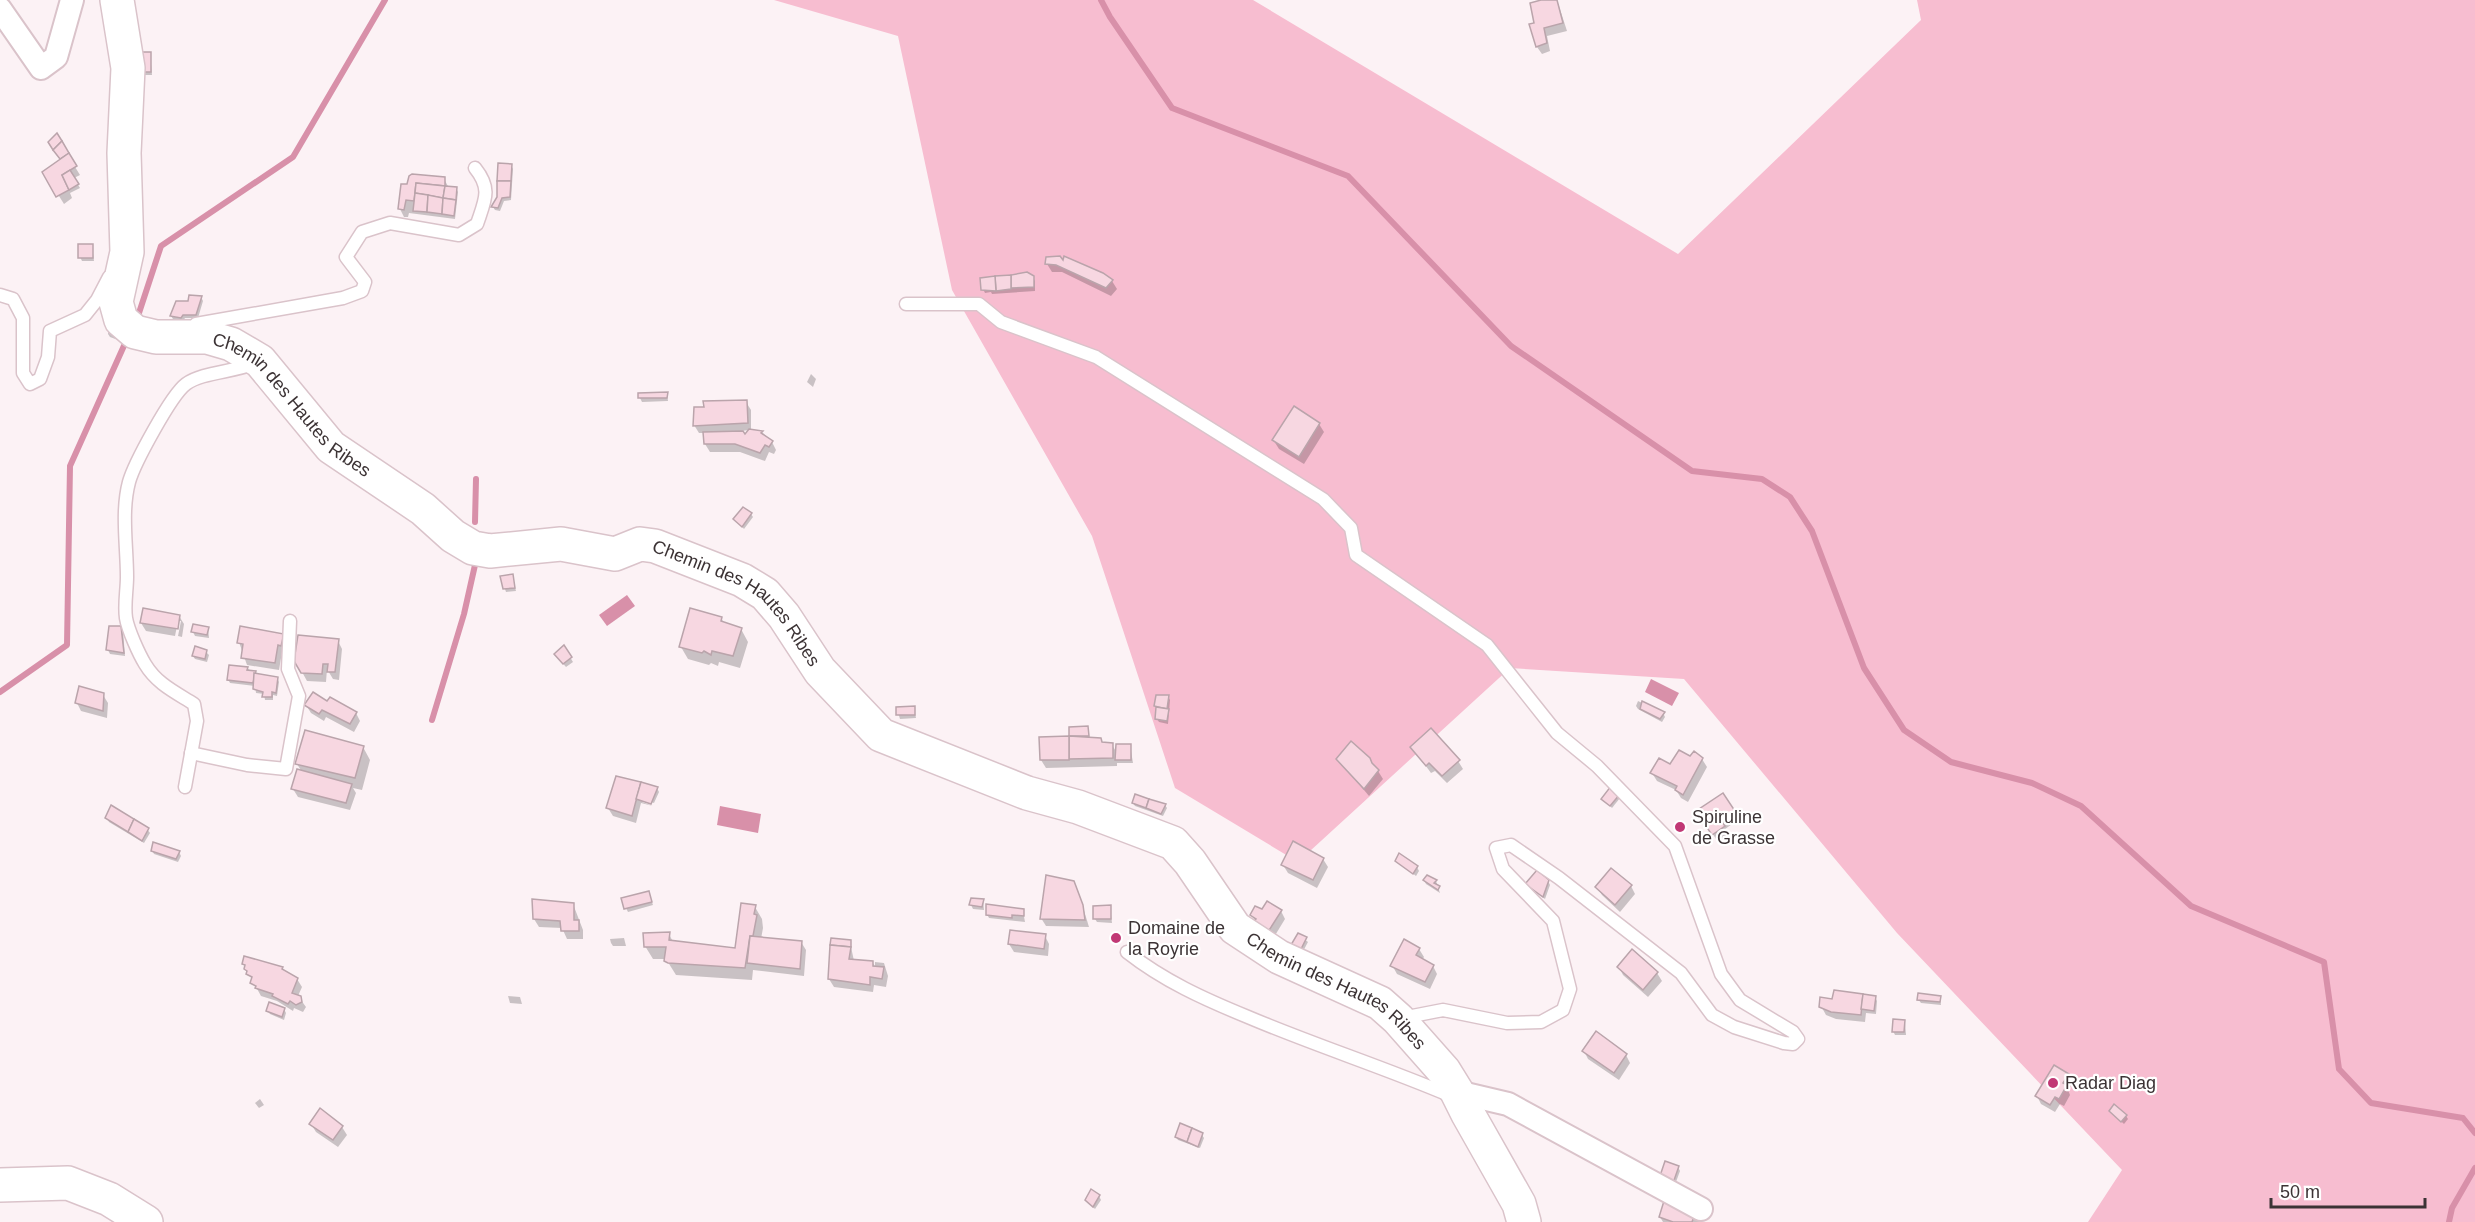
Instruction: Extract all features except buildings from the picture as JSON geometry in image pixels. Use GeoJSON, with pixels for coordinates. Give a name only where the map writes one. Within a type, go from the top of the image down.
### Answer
{"type":"FeatureCollection","features":[{"type":"Feature","properties":{"kind":"street"},"geometry":{"type":"LineString","coordinates":[[0,9],[41,68],[56,57],[72,0]]}},
{"type":"Feature","properties":{"kind":"street","name":"Chemin des Hautes Ribes"},"geometry":{"type":"LineString","coordinates":[[117,0],[128,69],[124,153],[127,252],[116,302],[121,320],[135,332],[148,335],[182,339],[207,337],[231,344],[260,361],[331,447],[423,509],[453,536],[473,548],[490,551],[561,544],[615,554],[640,544],[655,546],[742,580],[765,594],[784,616],[820,671],[881,735],[1027,793],[1078,807],[1173,843],[1190,862],[1235,928],[1279,957],[1380,1003],[1398,1018],[1444,1071],[1519,1204],[1524,1222]]}},
{"type":"Feature","properties":{"kind":"street"},"geometry":{"type":"LineString","coordinates":[[1459,1096],[1508,1104],[1701,1209]]}},
{"type":"Feature","properties":{"kind":"street"},"geometry":{"type":"LineString","coordinates":[[0,1185],[68,1183],[109,1199],[146,1222]]}},
{"type":"Feature","properties":{"kind":"lane"},"geometry":{"type":"LineString","coordinates":[[148,335],[196,324],[343,298],[362,291],[365,282],[346,257],[362,232],[390,223],[459,235],[477,224],[486,197],[485,180],[475,168]]}},
{"type":"Feature","properties":{"kind":"lane"},"geometry":{"type":"LineString","coordinates":[[0,295],[13,299],[22,318],[23,373],[30,384],[40,379],[48,357],[50,331],[85,315],[97,300],[116,262],[127,252]]}},
{"type":"Feature","properties":{"kind":"lane"},"geometry":{"type":"LineString","coordinates":[[906,304],[979,304],[1001,322],[1096,357],[1323,499],[1351,528],[1356,555],[1487,645],[1557,733],[1598,766],[1675,846],[1721,974],[1740,1000],[1793,1032],[1798,1039],[1793,1044],[1784,1043],[1734,1027],[1712,1015],[1682,973],[1559,878],[1511,845],[1496,848],[1503,869],[1553,921],[1570,989],[1563,1010],[1541,1022],[1507,1023],[1443,1010],[1398,1018]]}},
{"type":"Feature","properties":{"kind":"lane"},"geometry":{"type":"LineString","coordinates":[[185,787],[197,721],[194,704],[158,682],[145,663],[126,618],[125,505],[129,481],[136,464],[176,393],[188,383],[211,375],[240,370],[260,361]]}},
{"type":"Feature","properties":{"kind":"lane"},"geometry":{"type":"LineString","coordinates":[[191,753],[247,765],[286,769],[299,696],[288,669],[290,621]]}},
{"type":"Feature","properties":{"kind":"lane"},"geometry":{"type":"LineString","coordinates":[[1127,952],[1151,971],[1194,995],[1309,1043],[1459,1096]]}},
{"type":"Feature","properties":{"kind":"shaded area"},"geometry":{"type":"Polygon","coordinates":[[[774,0],[1253,0],[1678,254],[1921,20],[1917,0],[2475,0],[2475,1222],[2088,1222],[2122,1170],[1897,933],[1684,679],[1510,668],[1298,862],[1175,788],[1092,536],[952,290],[898,36],[774,0]]]}},
{"type":"Feature","properties":{"kind":"shaded area"},"geometry":{"type":"Polygon","coordinates":[[[627,595],[635,606],[607,626],[599,615],[627,595]]]}},
{"type":"Feature","properties":{"kind":"shaded area"},"geometry":{"type":"Polygon","coordinates":[[[1651,679],[1679,693],[1672,706],[1645,692],[1651,679]]]}},
{"type":"Feature","properties":{"kind":"shaded area"},"geometry":{"type":"Polygon","coordinates":[[[720,806],[761,814],[758,833],[717,825],[720,806]]]}},
{"type":"Feature","properties":{"kind":"waterway"},"geometry":{"type":"LineString","coordinates":[[137,319],[161,246],[293,157],[385,0]]}},
{"type":"Feature","properties":{"kind":"waterway"},"geometry":{"type":"LineString","coordinates":[[1101,0],[1110,17],[1172,108],[1348,176],[1511,346],[1692,471],[1762,479],[1790,497],[1812,531],[1864,668],[1904,730],[1951,762],[2032,783],[2081,806],[2191,906],[2324,962],[2339,1069],[2371,1103],[2463,1118],[2475,1133]]}},
{"type":"Feature","properties":{"kind":"waterway"},"geometry":{"type":"LineString","coordinates":[[0,692],[67,645],[70,466],[127,339]]}},
{"type":"Feature","properties":{"kind":"waterway"},"geometry":{"type":"LineString","coordinates":[[475,522],[476,479]]}},
{"type":"Feature","properties":{"kind":"waterway"},"geometry":{"type":"LineString","coordinates":[[432,720],[464,614],[475,565]]}},
{"type":"Feature","properties":{"kind":"waterway"},"geometry":{"type":"LineString","coordinates":[[2449,1222],[2452,1208],[2475,1168]]}},
{"type":"Feature","properties":{"kind":"place","name":"Spiruline de Grasse"},"geometry":{"type":"Point","coordinates":[1680,827]}},
{"type":"Feature","properties":{"kind":"place","name":"Domaine de la Royrie"},"geometry":{"type":"Point","coordinates":[1116,938]}},
{"type":"Feature","properties":{"kind":"place","name":"Radar Diag"},"geometry":{"type":"Point","coordinates":[2053,1083]}}]}
